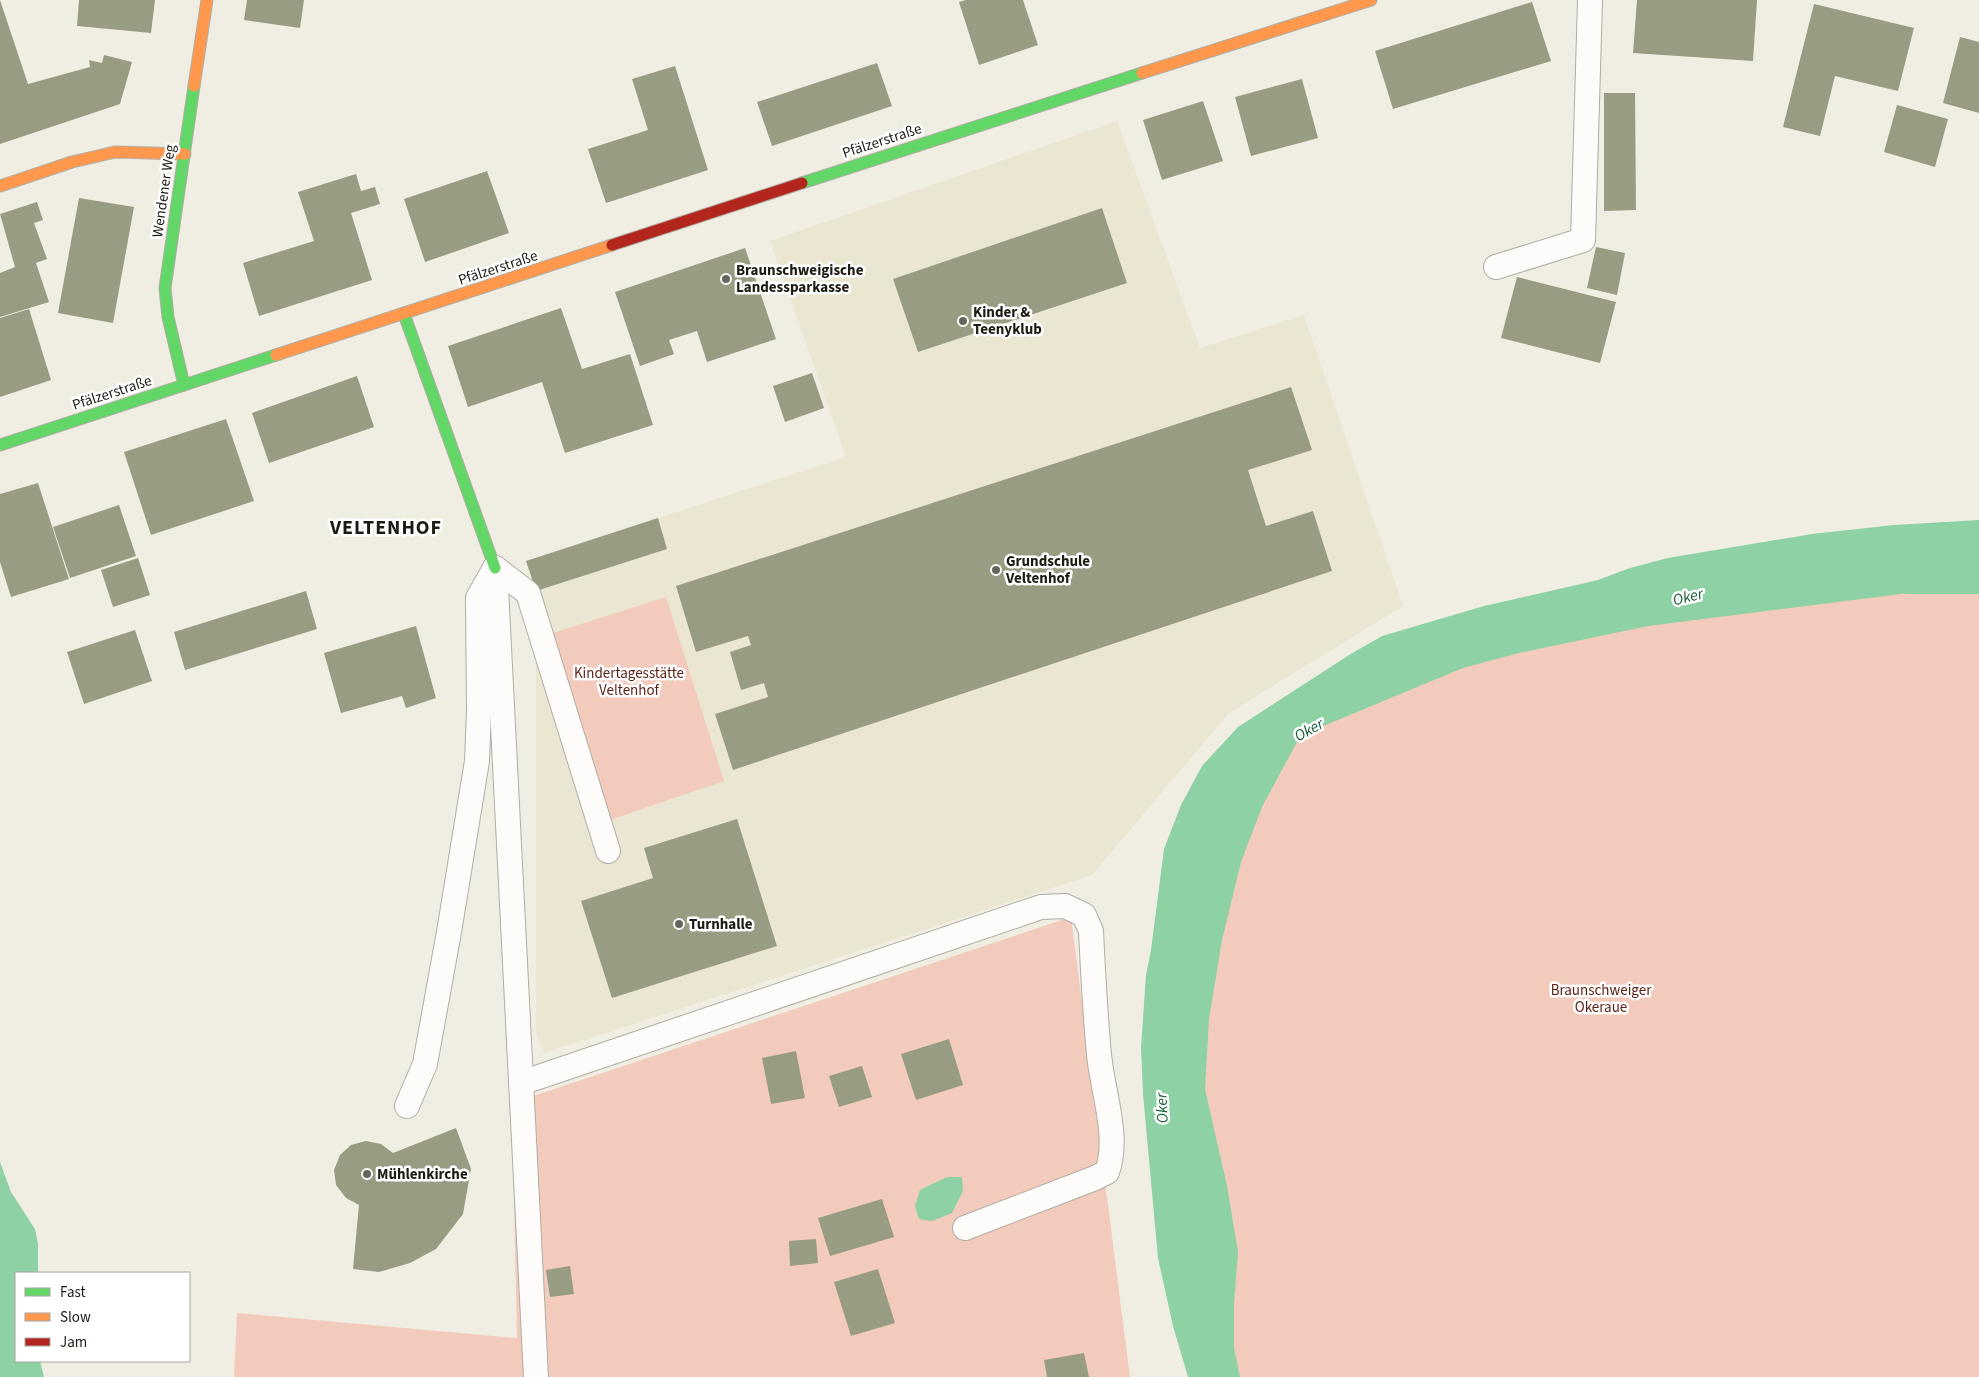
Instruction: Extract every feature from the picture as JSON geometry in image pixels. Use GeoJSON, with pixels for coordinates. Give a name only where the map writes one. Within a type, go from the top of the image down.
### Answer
{"type":"FeatureCollection","features":[{"type":"Feature","properties":{"kind":"street","name":"Wendener Weg"},"geometry":{"type":"LineString","coordinates":[[184,386],[168,317],[165,288],[207,0]]}},
{"type":"Feature","properties":{"kind":"street","name":"Pfälzerstraße"},"geometry":{"type":"LineString","coordinates":[[0,445],[1018,112],[1371,0]]}},
{"type":"Feature","properties":{"kind":"street"},"geometry":{"type":"LineString","coordinates":[[0,186],[72,162],[115,152],[184,154]]}},
{"type":"Feature","properties":{"kind":"street"},"geometry":{"type":"LineString","coordinates":[[404,314],[496,568]]}},
{"type":"Feature","properties":{"kind":"lane"},"geometry":{"type":"LineString","coordinates":[[1496,267],[1583,240],[1590,0]]}},
{"type":"Feature","properties":{"kind":"lane"},"geometry":{"type":"LineString","coordinates":[[496,568],[528,593],[608,851]]}},
{"type":"Feature","properties":{"kind":"lane"},"geometry":{"type":"LineString","coordinates":[[496,568],[536,1377]]}},
{"type":"Feature","properties":{"kind":"lane"},"geometry":{"type":"LineString","coordinates":[[407,1106],[425,1064],[449,932],[476,761],[479,711],[478,598],[496,568]]}},
{"type":"Feature","properties":{"kind":"lane"},"geometry":{"type":"LineString","coordinates":[[521,1083],[1041,907],[1065,906],[1084,915],[1091,931],[1099,1055],[1111,1136],[1112,1160],[1107,1172],[1095,1178],[965,1228]]}},
{"type":"Feature","properties":{"kind":"shaded area","name":"Grundschule Veltenhof"},"geometry":{"type":"Polygon","coordinates":[[[1117,121],[1200,348],[1304,315],[1403,606],[1229,713],[1092,875],[544,1053],[536,1034],[536,591],[667,549],[658,518],[846,457],[770,241],[1117,121]]]}},
{"type":"Feature","properties":{"kind":"green space","name":"Braunschweiger Okeraue"},"geometry":{"type":"Polygon","coordinates":[[[1979,572],[1979,1377],[1192,1377],[1194,884],[1285,732],[1441,649],[1979,572]]]}},
{"type":"Feature","properties":{"kind":"green space","name":"Kindertagesstätte Veltenhof"},"geometry":{"type":"Polygon","coordinates":[[[666,597],[724,781],[610,820],[550,634],[666,597]]]}},
{"type":"Feature","properties":{"kind":"green space"},"geometry":{"type":"Polygon","coordinates":[[[1071,917],[1130,1377],[234,1377],[237,1313],[517,1338],[512,1103],[1071,917]]]}},
{"type":"Feature","properties":{"kind":"water","name":"Oker"},"geometry":{"type":"Polygon","coordinates":[[[1979,520],[1979,594],[1901,594],[1648,626],[1519,653],[1463,668],[1316,729],[1297,742],[1262,807],[1241,862],[1222,940],[1209,1019],[1205,1089],[1227,1186],[1238,1252],[1234,1304],[1234,1348],[1240,1377],[1188,1377],[1173,1326],[1158,1258],[1143,1094],[1141,1048],[1146,975],[1164,849],[1181,805],[1202,766],[1238,727],[1349,655],[1382,636],[1484,606],[1598,580],[1630,568],[1668,558],[1812,534],[1894,525],[1979,520]]]}},
{"type":"Feature","properties":{"kind":"water"},"geometry":{"type":"Polygon","coordinates":[[[0,1162],[11,1192],[35,1229],[38,1244],[38,1272],[15,1272],[15,1362],[40,1362],[44,1377],[0,1377],[0,1162]]]}},
{"type":"Feature","properties":{"kind":"water"},"geometry":{"type":"Polygon","coordinates":[[[947,1177],[962,1177],[963,1191],[952,1213],[932,1221],[919,1219],[915,1206],[920,1190],[947,1177]]]}},
{"type":"Feature","properties":{"kind":"building"},"geometry":{"type":"Polygon","coordinates":[[[0,0],[28,84],[90,67],[89,60],[102,63],[104,55],[132,62],[120,104],[0,144],[0,0]]]}},
{"type":"Feature","properties":{"kind":"building"},"geometry":{"type":"Polygon","coordinates":[[[79,0],[155,0],[151,33],[77,26],[79,0]]]}},
{"type":"Feature","properties":{"kind":"building"},"geometry":{"type":"Polygon","coordinates":[[[247,0],[304,0],[300,28],[244,20],[247,0]]]}},
{"type":"Feature","properties":{"kind":"building"},"geometry":{"type":"Polygon","coordinates":[[[966,0],[1023,0],[1038,45],[979,65],[959,2],[966,0]]]}},
{"type":"Feature","properties":{"kind":"building"},"geometry":{"type":"Polygon","coordinates":[[[1637,0],[1757,0],[1753,61],[1633,53],[1637,0]]]}},
{"type":"Feature","properties":{"kind":"building"},"geometry":{"type":"Polygon","coordinates":[[[1532,2],[1551,61],[1393,109],[1375,51],[1532,2]]]}},
{"type":"Feature","properties":{"kind":"building"},"geometry":{"type":"Polygon","coordinates":[[[1814,4],[1914,28],[1898,91],[1835,76],[1820,136],[1783,127],[1814,4]]]}},
{"type":"Feature","properties":{"kind":"building"},"geometry":{"type":"Polygon","coordinates":[[[1960,37],[1979,42],[1979,113],[1943,103],[1960,37]]]}},
{"type":"Feature","properties":{"kind":"building"},"geometry":{"type":"Polygon","coordinates":[[[877,63],[892,106],[772,146],[757,102],[877,63]]]}},
{"type":"Feature","properties":{"kind":"building"},"geometry":{"type":"Polygon","coordinates":[[[675,66],[708,170],[606,203],[588,149],[648,130],[632,79],[675,66]]]}},
{"type":"Feature","properties":{"kind":"building"},"geometry":{"type":"Polygon","coordinates":[[[1302,79],[1318,138],[1251,156],[1235,97],[1302,79]]]}},
{"type":"Feature","properties":{"kind":"building"},"geometry":{"type":"Polygon","coordinates":[[[1604,93],[1635,93],[1636,210],[1604,211],[1604,93]]]}},
{"type":"Feature","properties":{"kind":"building"},"geometry":{"type":"Polygon","coordinates":[[[1203,101],[1223,161],[1162,180],[1143,120],[1203,101]]]}},
{"type":"Feature","properties":{"kind":"building"},"geometry":{"type":"Polygon","coordinates":[[[1897,105],[1948,119],[1935,167],[1884,152],[1897,105]]]}},
{"type":"Feature","properties":{"kind":"building"},"geometry":{"type":"Polygon","coordinates":[[[487,171],[509,233],[425,262],[404,199],[487,171]]]}},
{"type":"Feature","properties":{"kind":"building"},"geometry":{"type":"Polygon","coordinates":[[[356,174],[361,191],[375,187],[380,204],[351,213],[372,280],[259,316],[243,263],[314,241],[298,192],[356,174]]]}},
{"type":"Feature","properties":{"kind":"building"},"geometry":{"type":"Polygon","coordinates":[[[79,198],[134,207],[113,323],[58,313],[79,198]]]}},
{"type":"Feature","properties":{"kind":"building"},"geometry":{"type":"Polygon","coordinates":[[[37,202],[43,220],[34,223],[47,259],[36,263],[49,302],[0,317],[0,273],[15,267],[0,214],[37,202]]]}},
{"type":"Feature","properties":{"kind":"building"},"geometry":{"type":"Polygon","coordinates":[[[1102,208],[1127,283],[918,352],[893,279],[1102,208]]]}},
{"type":"Feature","properties":{"kind":"building"},"geometry":{"type":"Polygon","coordinates":[[[1596,247],[1625,253],[1617,295],[1587,288],[1596,247]]]}},
{"type":"Feature","properties":{"kind":"building"},"geometry":{"type":"Polygon","coordinates":[[[745,248],[776,339],[707,362],[697,331],[669,340],[674,354],[640,366],[615,292],[745,248]]]}},
{"type":"Feature","properties":{"kind":"building"},"geometry":{"type":"Polygon","coordinates":[[[1517,277],[1616,302],[1600,363],[1501,338],[1517,277]]]}},
{"type":"Feature","properties":{"kind":"building"},"geometry":{"type":"Polygon","coordinates":[[[561,308],[582,369],[630,354],[653,425],[565,453],[542,382],[468,407],[448,346],[561,308]]]}},
{"type":"Feature","properties":{"kind":"building"},"geometry":{"type":"Polygon","coordinates":[[[29,309],[51,380],[0,397],[0,318],[29,309]]]}},
{"type":"Feature","properties":{"kind":"building"},"geometry":{"type":"Polygon","coordinates":[[[812,373],[824,408],[785,422],[773,386],[812,373]]]}},
{"type":"Feature","properties":{"kind":"building"},"geometry":{"type":"Polygon","coordinates":[[[357,376],[374,427],[269,463],[252,413],[357,376]]]}},
{"type":"Feature","properties":{"kind":"building"},"geometry":{"type":"Polygon","coordinates":[[[1291,387],[1312,450],[1248,470],[1266,526],[1313,511],[1332,571],[733,770],[715,714],[768,697],[764,683],[741,690],[730,652],[751,645],[748,636],[696,652],[676,586],[1291,387]]]}},
{"type":"Feature","properties":{"kind":"building"},"geometry":{"type":"Polygon","coordinates":[[[226,419],[254,501],[151,535],[124,452],[226,419]]]}},
{"type":"Feature","properties":{"kind":"building"},"geometry":{"type":"Polygon","coordinates":[[[38,483],[69,579],[11,597],[0,562],[0,494],[38,483]]]}},
{"type":"Feature","properties":{"kind":"building"},"geometry":{"type":"Polygon","coordinates":[[[119,505],[136,556],[70,578],[53,527],[119,505]]]}},
{"type":"Feature","properties":{"kind":"building"},"geometry":{"type":"Polygon","coordinates":[[[658,518],[667,549],[536,591],[526,561],[658,518]]]}},
{"type":"Feature","properties":{"kind":"building"},"geometry":{"type":"Polygon","coordinates":[[[138,558],[150,595],[113,607],[101,570],[138,558]]]}},
{"type":"Feature","properties":{"kind":"building"},"geometry":{"type":"Polygon","coordinates":[[[306,591],[317,629],[185,670],[174,632],[306,591]]]}},
{"type":"Feature","properties":{"kind":"building"},"geometry":{"type":"Polygon","coordinates":[[[416,626],[436,698],[406,708],[402,696],[341,713],[324,653],[416,626]]]}},
{"type":"Feature","properties":{"kind":"building"},"geometry":{"type":"Polygon","coordinates":[[[135,630],[152,681],[84,704],[67,652],[135,630]]]}},
{"type":"Feature","properties":{"kind":"building","name":"Turnhalle"},"geometry":{"type":"Polygon","coordinates":[[[737,819],[777,946],[612,998],[581,901],[653,878],[644,848],[737,819]]]}},
{"type":"Feature","properties":{"kind":"building"},"geometry":{"type":"Polygon","coordinates":[[[949,1039],[963,1085],[916,1100],[901,1054],[949,1039]]]}},
{"type":"Feature","properties":{"kind":"building"},"geometry":{"type":"Polygon","coordinates":[[[796,1051],[805,1098],[771,1104],[762,1058],[796,1051]]]}},
{"type":"Feature","properties":{"kind":"building"},"geometry":{"type":"Polygon","coordinates":[[[862,1066],[872,1097],[839,1107],[829,1076],[862,1066]]]}},
{"type":"Feature","properties":{"kind":"building"},"geometry":{"type":"Polygon","coordinates":[[[456,1128],[471,1169],[463,1214],[436,1249],[410,1263],[379,1272],[353,1269],[359,1205],[346,1198],[336,1185],[334,1170],[340,1155],[351,1145],[366,1141],[381,1144],[393,1153],[456,1128]]]}},
{"type":"Feature","properties":{"kind":"building"},"geometry":{"type":"Polygon","coordinates":[[[882,1199],[894,1237],[830,1256],[818,1218],[882,1199]]]}},
{"type":"Feature","properties":{"kind":"building"},"geometry":{"type":"Polygon","coordinates":[[[816,1239],[818,1263],[790,1266],[789,1241],[816,1239]]]}},
{"type":"Feature","properties":{"kind":"building"},"geometry":{"type":"Polygon","coordinates":[[[570,1266],[574,1294],[550,1297],[546,1270],[570,1266]]]}},
{"type":"Feature","properties":{"kind":"building"},"geometry":{"type":"Polygon","coordinates":[[[878,1269],[895,1323],[851,1336],[834,1282],[878,1269]]]}},
{"type":"Feature","properties":{"kind":"building"},"geometry":{"type":"Polygon","coordinates":[[[1084,1353],[1089,1377],[1047,1377],[1044,1360],[1084,1353]]]}},
{"type":"Feature","properties":{"kind":"traffic: fast"},"geometry":{"type":"LineString","coordinates":[[802,183],[1142,73]]}},
{"type":"Feature","properties":{"kind":"traffic: fast"},"geometry":{"type":"LineString","coordinates":[[184,385],[168,317],[165,288],[194,86]]}},
{"type":"Feature","properties":{"kind":"traffic: fast"},"geometry":{"type":"LineString","coordinates":[[404,314],[495,568]]}},
{"type":"Feature","properties":{"kind":"traffic: fast"},"geometry":{"type":"LineString","coordinates":[[0,445],[276,355]]}},
{"type":"Feature","properties":{"kind":"traffic: slow"},"geometry":{"type":"LineString","coordinates":[[194,86],[207,0]]}},
{"type":"Feature","properties":{"kind":"traffic: slow"},"geometry":{"type":"LineString","coordinates":[[1142,73],[1371,0]]}},
{"type":"Feature","properties":{"kind":"traffic: slow"},"geometry":{"type":"LineString","coordinates":[[0,186],[72,162],[115,152],[185,154]]}},
{"type":"Feature","properties":{"kind":"traffic: slow"},"geometry":{"type":"LineString","coordinates":[[276,355],[612,245]]}},
{"type":"Feature","properties":{"kind":"traffic: jam"},"geometry":{"type":"LineString","coordinates":[[612,245],[802,183]]}},
{"type":"Feature","properties":{"kind":"place","name":"Braunschweigische Landessparkasse"},"geometry":{"type":"Point","coordinates":[726,279]}},
{"type":"Feature","properties":{"kind":"place","name":"Kinder & Teenyklub"},"geometry":{"type":"Point","coordinates":[963,321]}},
{"type":"Feature","properties":{"kind":"place","name":"Grundschule Veltenhof"},"geometry":{"type":"Point","coordinates":[996,570]}},
{"type":"Feature","properties":{"kind":"place","name":"Turnhalle"},"geometry":{"type":"Point","coordinates":[679,924]}},
{"type":"Feature","properties":{"kind":"place","name":"Mühlenkirche"},"geometry":{"type":"Point","coordinates":[367,1174]}},
{"type":"Feature","properties":{"kind":"district","name":"VELTENHOF"},"geometry":{"type":"Point","coordinates":[386,528]}}]}
